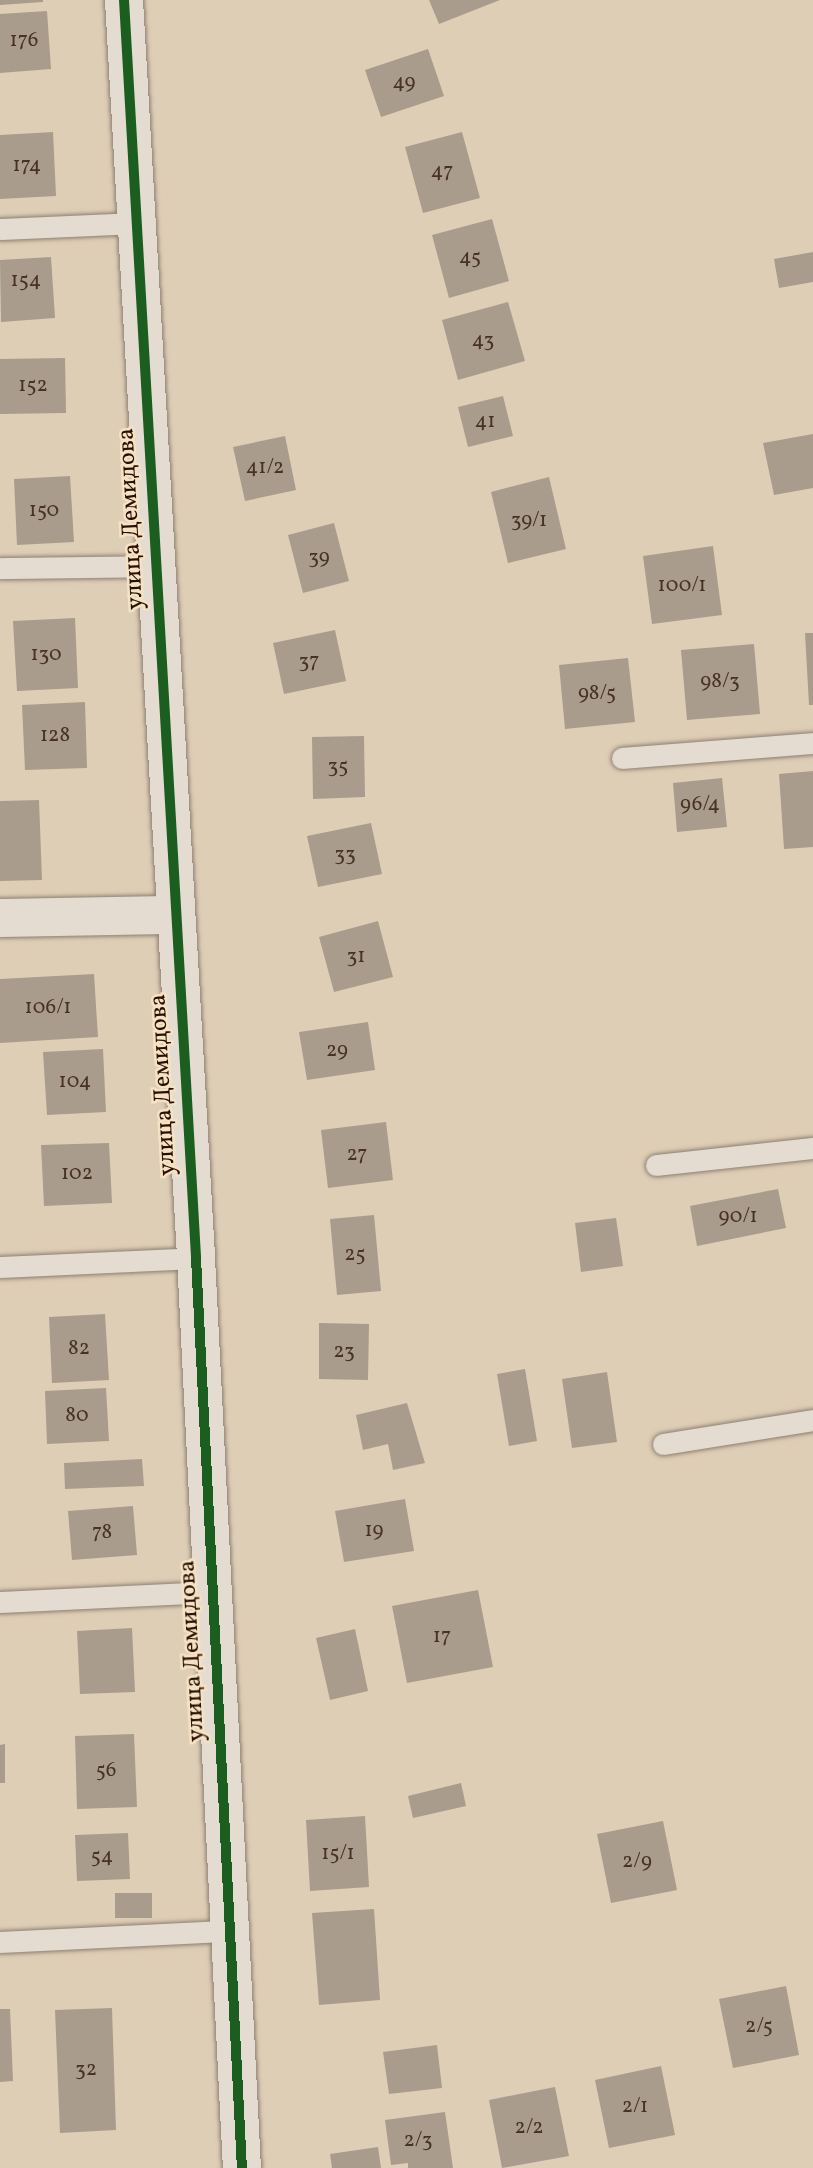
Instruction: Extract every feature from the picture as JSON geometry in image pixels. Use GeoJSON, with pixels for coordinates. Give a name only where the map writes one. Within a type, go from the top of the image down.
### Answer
{"type":"FeatureCollection","features":[{"type":"Feature","properties":{"kind":"street","name":"улица Демидова"},"geometry":{"type":"LineString","coordinates":[[124,0],[195,1258],[242,2168]]}},
{"type":"Feature","properties":{"kind":"street"},"geometry":{"type":"LineString","coordinates":[[0,918],[176,915]]}},
{"type":"Feature","properties":{"kind":"lane"},"geometry":{"type":"LineString","coordinates":[[0,229],[138,223]]}},
{"type":"Feature","properties":{"kind":"lane"},"geometry":{"type":"LineString","coordinates":[[0,568],[156,566]]}},
{"type":"Feature","properties":{"kind":"lane"},"geometry":{"type":"LineString","coordinates":[[622,758],[813,743]]}},
{"type":"Feature","properties":{"kind":"lane"},"geometry":{"type":"LineString","coordinates":[[656,1166],[813,1148]]}},
{"type":"Feature","properties":{"kind":"lane"},"geometry":{"type":"LineString","coordinates":[[0,1267],[195,1258]]}},
{"type":"Feature","properties":{"kind":"lane"},"geometry":{"type":"LineString","coordinates":[[663,1444],[813,1420]]}},
{"type":"Feature","properties":{"kind":"lane"},"geometry":{"type":"LineString","coordinates":[[0,1602],[211,1592]]}},
{"type":"Feature","properties":{"kind":"lane"},"geometry":{"type":"LineString","coordinates":[[0,1942],[229,1931]]}},
{"type":"Feature","properties":{"kind":"building"},"geometry":{"type":"Polygon","coordinates":[[[0,0],[43,0],[43,2],[0,5],[0,0]]]}},
{"type":"Feature","properties":{"kind":"building"},"geometry":{"type":"Polygon","coordinates":[[[429,0],[500,0],[439,24],[429,0]]]}},
{"type":"Feature","properties":{"kind":"building"},"geometry":{"type":"Polygon","coordinates":[[[47,11],[51,69],[0,73],[0,14],[47,11]]]}},
{"type":"Feature","properties":{"kind":"building"},"geometry":{"type":"Polygon","coordinates":[[[428,49],[444,96],[381,117],[365,70],[428,49]]]}},
{"type":"Feature","properties":{"kind":"building"},"geometry":{"type":"Polygon","coordinates":[[[53,132],[56,196],[0,199],[0,135],[53,132]]]}},
{"type":"Feature","properties":{"kind":"building"},"geometry":{"type":"Polygon","coordinates":[[[462,132],[480,198],[423,213],[405,147],[462,132]]]}},
{"type":"Feature","properties":{"kind":"building"},"geometry":{"type":"Polygon","coordinates":[[[492,219],[509,281],[449,298],[432,235],[492,219]]]}},
{"type":"Feature","properties":{"kind":"building"},"geometry":{"type":"Polygon","coordinates":[[[813,252],[813,282],[779,288],[774,259],[813,252]]]}},
{"type":"Feature","properties":{"kind":"building"},"geometry":{"type":"Polygon","coordinates":[[[51,257],[55,318],[1,322],[0,260],[51,257]]]}},
{"type":"Feature","properties":{"kind":"building"},"geometry":{"type":"Polygon","coordinates":[[[508,302],[525,361],[458,380],[442,320],[508,302]]]}},
{"type":"Feature","properties":{"kind":"building"},"geometry":{"type":"Polygon","coordinates":[[[65,358],[66,413],[0,414],[0,359],[65,358]]]}},
{"type":"Feature","properties":{"kind":"building"},"geometry":{"type":"Polygon","coordinates":[[[503,396],[513,436],[468,447],[458,407],[503,396]]]}},
{"type":"Feature","properties":{"kind":"building"},"geometry":{"type":"Polygon","coordinates":[[[813,434],[813,488],[774,495],[763,443],[813,434]]]}},
{"type":"Feature","properties":{"kind":"building"},"geometry":{"type":"Polygon","coordinates":[[[285,436],[296,490],[245,501],[233,447],[285,436]]]}},
{"type":"Feature","properties":{"kind":"building"},"geometry":{"type":"Polygon","coordinates":[[[70,476],[74,542],[17,545],[14,479],[70,476]]]}},
{"type":"Feature","properties":{"kind":"building"},"geometry":{"type":"Polygon","coordinates":[[[549,477],[566,549],[508,563],[491,492],[549,477]]]}},
{"type":"Feature","properties":{"kind":"building"},"geometry":{"type":"Polygon","coordinates":[[[334,523],[349,581],[303,593],[288,535],[334,523]]]}},
{"type":"Feature","properties":{"kind":"building"},"geometry":{"type":"Polygon","coordinates":[[[713,546],[722,615],[652,624],[643,556],[713,546]]]}},
{"type":"Feature","properties":{"kind":"building"},"geometry":{"type":"Polygon","coordinates":[[[75,618],[78,688],[17,691],[13,621],[75,618]]]}},
{"type":"Feature","properties":{"kind":"building"},"geometry":{"type":"Polygon","coordinates":[[[335,630],[346,681],[284,694],[273,643],[335,630]]]}},
{"type":"Feature","properties":{"kind":"building"},"geometry":{"type":"Polygon","coordinates":[[[805,633],[813,633],[813,705],[809,705],[805,633]]]}},
{"type":"Feature","properties":{"kind":"building"},"geometry":{"type":"Polygon","coordinates":[[[754,644],[760,714],[687,720],[681,650],[754,644]]]}},
{"type":"Feature","properties":{"kind":"building"},"geometry":{"type":"Polygon","coordinates":[[[628,658],[635,722],[565,729],[559,665],[628,658]]]}},
{"type":"Feature","properties":{"kind":"building"},"geometry":{"type":"Polygon","coordinates":[[[85,702],[87,768],[25,770],[22,705],[85,702]]]}},
{"type":"Feature","properties":{"kind":"building"},"geometry":{"type":"Polygon","coordinates":[[[364,736],[365,797],[313,799],[312,737],[364,736]]]}},
{"type":"Feature","properties":{"kind":"building"},"geometry":{"type":"Polygon","coordinates":[[[813,771],[813,847],[784,849],[779,774],[813,771]]]}},
{"type":"Feature","properties":{"kind":"building"},"geometry":{"type":"Polygon","coordinates":[[[722,778],[727,827],[677,832],[673,783],[722,778]]]}},
{"type":"Feature","properties":{"kind":"building"},"geometry":{"type":"Polygon","coordinates":[[[39,800],[42,880],[0,881],[0,801],[39,800]]]}},
{"type":"Feature","properties":{"kind":"building"},"geometry":{"type":"Polygon","coordinates":[[[371,823],[382,874],[318,887],[307,836],[371,823]]]}},
{"type":"Feature","properties":{"kind":"building"},"geometry":{"type":"Polygon","coordinates":[[[378,921],[393,977],[334,992],[319,937],[378,921]]]}},
{"type":"Feature","properties":{"kind":"building"},"geometry":{"type":"Polygon","coordinates":[[[94,974],[98,1037],[0,1043],[0,979],[94,974]]]}},
{"type":"Feature","properties":{"kind":"building"},"geometry":{"type":"Polygon","coordinates":[[[368,1022],[375,1070],[307,1080],[299,1032],[368,1022]]]}},
{"type":"Feature","properties":{"kind":"building"},"geometry":{"type":"Polygon","coordinates":[[[103,1049],[106,1112],[47,1115],[43,1052],[103,1049]]]}},
{"type":"Feature","properties":{"kind":"building"},"geometry":{"type":"Polygon","coordinates":[[[386,1122],[393,1180],[328,1188],[321,1130],[386,1122]]]}},
{"type":"Feature","properties":{"kind":"building"},"geometry":{"type":"Polygon","coordinates":[[[109,1143],[112,1203],[44,1206],[41,1145],[109,1143]]]}},
{"type":"Feature","properties":{"kind":"building"},"geometry":{"type":"Polygon","coordinates":[[[778,1189],[786,1228],[697,1246],[690,1206],[778,1189]]]}},
{"type":"Feature","properties":{"kind":"building"},"geometry":{"type":"Polygon","coordinates":[[[374,1215],[381,1291],[337,1295],[330,1219],[374,1215]]]}},
{"type":"Feature","properties":{"kind":"building"},"geometry":{"type":"Polygon","coordinates":[[[616,1218],[623,1266],[581,1272],[575,1223],[616,1218]]]}},
{"type":"Feature","properties":{"kind":"building"},"geometry":{"type":"Polygon","coordinates":[[[105,1314],[109,1380],[52,1383],[49,1317],[105,1314]]]}},
{"type":"Feature","properties":{"kind":"building"},"geometry":{"type":"Polygon","coordinates":[[[319,1323],[369,1324],[368,1380],[319,1379],[319,1323]]]}},
{"type":"Feature","properties":{"kind":"building"},"geometry":{"type":"Polygon","coordinates":[[[525,1369],[537,1441],[509,1446],[497,1374],[525,1369]]]}},
{"type":"Feature","properties":{"kind":"building"},"geometry":{"type":"Polygon","coordinates":[[[607,1372],[617,1442],[572,1448],[562,1379],[607,1372]]]}},
{"type":"Feature","properties":{"kind":"building"},"geometry":{"type":"Polygon","coordinates":[[[106,1388],[109,1441],[47,1444],[45,1391],[106,1388]]]}},
{"type":"Feature","properties":{"kind":"building"},"geometry":{"type":"Polygon","coordinates":[[[407,1403],[425,1463],[393,1470],[388,1444],[363,1450],[356,1415],[407,1403]]]}},
{"type":"Feature","properties":{"kind":"building"},"geometry":{"type":"Polygon","coordinates":[[[142,1459],[144,1486],[65,1489],[64,1463],[142,1459]]]}},
{"type":"Feature","properties":{"kind":"building"},"geometry":{"type":"Polygon","coordinates":[[[405,1499],[414,1551],[344,1562],[335,1511],[405,1499]]]}},
{"type":"Feature","properties":{"kind":"building"},"geometry":{"type":"Polygon","coordinates":[[[133,1506],[137,1555],[72,1560],[68,1511],[133,1506]]]}},
{"type":"Feature","properties":{"kind":"building"},"geometry":{"type":"Polygon","coordinates":[[[478,1590],[493,1667],[407,1683],[392,1606],[478,1590]]]}},
{"type":"Feature","properties":{"kind":"building"},"geometry":{"type":"Polygon","coordinates":[[[132,1628],[135,1692],[80,1694],[77,1631],[132,1628]]]}},
{"type":"Feature","properties":{"kind":"building"},"geometry":{"type":"Polygon","coordinates":[[[355,1629],[368,1691],[330,1700],[316,1638],[355,1629]]]}},
{"type":"Feature","properties":{"kind":"building"},"geometry":{"type":"Polygon","coordinates":[[[134,1734],[137,1807],[77,1809],[75,1736],[134,1734]]]}},
{"type":"Feature","properties":{"kind":"building"},"geometry":{"type":"Polygon","coordinates":[[[5,1744],[5,1783],[0,1783],[0,1745],[5,1744]]]}},
{"type":"Feature","properties":{"kind":"building"},"geometry":{"type":"Polygon","coordinates":[[[461,1783],[466,1806],[413,1818],[408,1796],[461,1783]]]}},
{"type":"Feature","properties":{"kind":"building"},"geometry":{"type":"Polygon","coordinates":[[[365,1816],[369,1887],[310,1891],[306,1820],[365,1816]]]}},
{"type":"Feature","properties":{"kind":"building"},"geometry":{"type":"Polygon","coordinates":[[[663,1821],[677,1890],[611,1903],[597,1834],[663,1821]]]}},
{"type":"Feature","properties":{"kind":"building"},"geometry":{"type":"Polygon","coordinates":[[[128,1833],[130,1879],[77,1881],[75,1835],[128,1833]]]}},
{"type":"Feature","properties":{"kind":"building"},"geometry":{"type":"Polygon","coordinates":[[[115,1893],[152,1893],[152,1918],[115,1918],[115,1893]]]}},
{"type":"Feature","properties":{"kind":"building"},"geometry":{"type":"Polygon","coordinates":[[[374,1909],[380,2000],[319,2005],[312,1913],[374,1909]]]}},
{"type":"Feature","properties":{"kind":"building"},"geometry":{"type":"Polygon","coordinates":[[[786,1986],[799,2055],[733,2068],[719,1999],[786,1986]]]}},
{"type":"Feature","properties":{"kind":"building"},"geometry":{"type":"Polygon","coordinates":[[[112,2008],[116,2130],[60,2133],[55,2010],[112,2008]]]}},
{"type":"Feature","properties":{"kind":"building"},"geometry":{"type":"Polygon","coordinates":[[[0,2009],[10,2009],[13,2081],[0,2082],[0,2009]]]}},
{"type":"Feature","properties":{"kind":"building"},"geometry":{"type":"Polygon","coordinates":[[[437,2045],[442,2088],[389,2094],[383,2052],[437,2045]]]}},
{"type":"Feature","properties":{"kind":"building"},"geometry":{"type":"Polygon","coordinates":[[[661,2066],[675,2135],[609,2148],[595,2080],[661,2066]]]}},
{"type":"Feature","properties":{"kind":"building"},"geometry":{"type":"Polygon","coordinates":[[[555,2087],[569,2156],[502,2168],[489,2100],[555,2087]]]}},
{"type":"Feature","properties":{"kind":"building"},"geometry":{"type":"Polygon","coordinates":[[[445,2112],[453,2168],[408,2168],[408,2163],[391,2165],[385,2120],[445,2112]]]}},
{"type":"Feature","properties":{"kind":"building"},"geometry":{"type":"Polygon","coordinates":[[[378,2147],[381,2168],[332,2168],[330,2154],[378,2147]]]}},
{"type":"Feature","properties":{"kind":"cycle path"},"geometry":{"type":"LineString","coordinates":[[124,0],[196,1258],[242,2168]]}}]}
